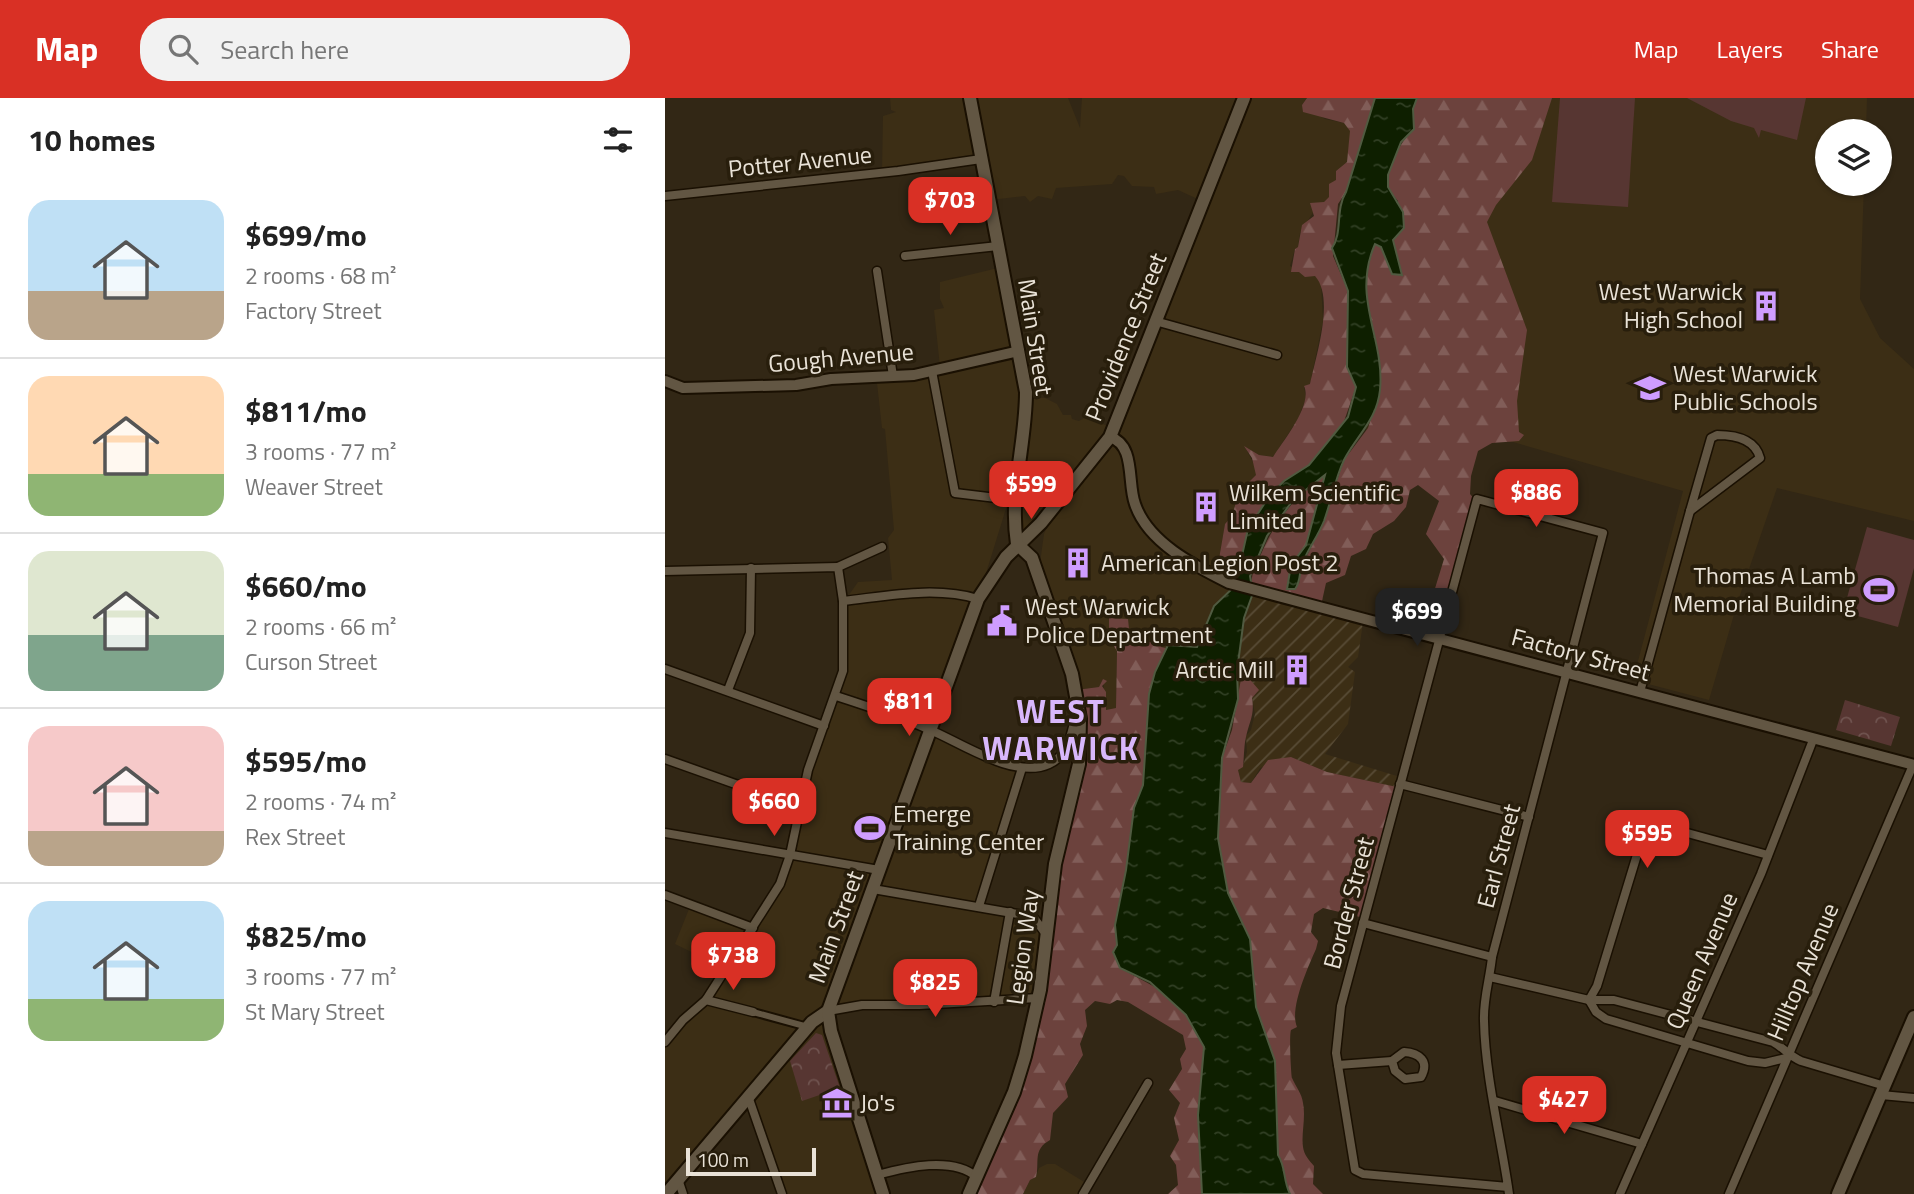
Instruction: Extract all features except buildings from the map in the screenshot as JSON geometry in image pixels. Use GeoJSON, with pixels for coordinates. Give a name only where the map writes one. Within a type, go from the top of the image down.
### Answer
{"type":"FeatureCollection","features":[{"type":"Feature","properties":{"kind":"main road","name":"Main Street"},"geometry":{"type":"LineString","coordinates":[[969,98],[1019,351],[1026,411],[1013,500]]}},
{"type":"Feature","properties":{"kind":"main road","name":"Providence Street"},"geometry":{"type":"LineString","coordinates":[[978,599],[1017,544],[1041,523],[1110,437],[1244,98]]}},
{"type":"Feature","properties":{"kind":"main road"},"geometry":{"type":"LineString","coordinates":[[1013,500],[1017,544]]}},
{"type":"Feature","properties":{"kind":"main road","name":"Legion Way"},"geometry":{"type":"LineString","coordinates":[[969,1194],[1014,1092],[1038,998],[1057,854],[1079,764],[1077,708],[1072,674],[1032,558],[1017,544]]}},
{"type":"Feature","properties":{"kind":"main road","name":"Main Street"},"geometry":{"type":"LineString","coordinates":[[883,1194],[831,1032],[828,1011],[978,599]]}},
{"type":"Feature","properties":{"kind":"main road"},"geometry":{"type":"LineString","coordinates":[[666,1194],[808,1027],[828,1011]]}},
{"type":"Feature","properties":{"kind":"main road"},"geometry":{"type":"LineString","coordinates":[[1838,1194],[1914,1017]]}},
{"type":"Feature","properties":{"kind":"street","name":"Potter Avenue"},"geometry":{"type":"LineString","coordinates":[[665,196],[898,171],[981,159]]}},
{"type":"Feature","properties":{"kind":"street"},"geometry":{"type":"LineString","coordinates":[[905,256],[998,246]]}},
{"type":"Feature","properties":{"kind":"street"},"geometry":{"type":"LineString","coordinates":[[877,271],[893,376]]}},
{"type":"Feature","properties":{"kind":"street"},"geometry":{"type":"LineString","coordinates":[[1155,321],[1277,355]]}},
{"type":"Feature","properties":{"kind":"street","name":"Gough Avenue"},"geometry":{"type":"LineString","coordinates":[[665,381],[683,388],[723,388],[893,376],[932,371],[1019,351]]}},
{"type":"Feature","properties":{"kind":"street"},"geometry":{"type":"LineString","coordinates":[[932,371],[955,493],[1013,500]]}},
{"type":"Feature","properties":{"kind":"street"},"geometry":{"type":"LineString","coordinates":[[1640,692],[1690,511],[1711,438],[1737,436],[1751,444],[1760,458],[1752,467],[1690,511]]}},
{"type":"Feature","properties":{"kind":"street","name":"Factory Street"},"geometry":{"type":"LineString","coordinates":[[1110,437],[1118,440],[1126,450],[1135,504],[1145,523],[1190,563],[1229,583],[1914,765]]}},
{"type":"Feature","properties":{"kind":"street","name":"Border Street"},"geometry":{"type":"LineString","coordinates":[[1509,1191],[1363,1174],[1355,1170],[1338,1065],[1336,1028],[1477,499],[1603,533]]}},
{"type":"Feature","properties":{"kind":"street","name":"Earl Street"},"geometry":{"type":"LineString","coordinates":[[1509,1191],[1484,1025],[1492,957],[1569,673],[1603,533]]}},
{"type":"Feature","properties":{"kind":"street"},"geometry":{"type":"LineString","coordinates":[[665,571],[838,567],[882,547]]}},
{"type":"Feature","properties":{"kind":"street"},"geometry":{"type":"LineString","coordinates":[[665,1042],[706,1000],[780,884],[790,855],[808,770],[843,671],[843,601],[838,567]]}},
{"type":"Feature","properties":{"kind":"street"},"geometry":{"type":"LineString","coordinates":[[728,690],[750,632],[751,568]]}},
{"type":"Feature","properties":{"kind":"street"},"geometry":{"type":"LineString","coordinates":[[843,601],[954,592],[978,599]]}},
{"type":"Feature","properties":{"kind":"street"},"geometry":{"type":"LineString","coordinates":[[665,669],[824,726]]}},
{"type":"Feature","properties":{"kind":"street"},"geometry":{"type":"LineString","coordinates":[[836,696],[931,730],[961,747],[1023,768],[1043,766],[1060,755],[1069,741],[1077,708]]}},
{"type":"Feature","properties":{"kind":"street","name":"Queen Avenue"},"geometry":{"type":"LineString","coordinates":[[1620,1194],[1768,855],[1813,740]]}},
{"type":"Feature","properties":{"kind":"street"},"geometry":{"type":"LineString","coordinates":[[665,759],[800,807]]}},
{"type":"Feature","properties":{"kind":"street","name":"Hilltop Avenue"},"geometry":{"type":"LineString","coordinates":[[1728,1194],[1914,765]]}},
{"type":"Feature","properties":{"kind":"street"},"geometry":{"type":"LineString","coordinates":[[979,906],[1023,768]]}},
{"type":"Feature","properties":{"kind":"street"},"geometry":{"type":"LineString","coordinates":[[1400,784],[1529,817]]}},
{"type":"Feature","properties":{"kind":"street"},"geometry":{"type":"LineString","coordinates":[[1589,999],[1597,986],[1647,822],[1768,855]]}},
{"type":"Feature","properties":{"kind":"street"},"geometry":{"type":"LineString","coordinates":[[665,833],[879,870]]}},
{"type":"Feature","properties":{"kind":"street"},"geometry":{"type":"LineString","coordinates":[[873,889],[1034,918],[1046,934]]}},
{"type":"Feature","properties":{"kind":"street"},"geometry":{"type":"LineString","coordinates":[[665,895],[753,928]]}},
{"type":"Feature","properties":{"kind":"street"},"geometry":{"type":"LineString","coordinates":[[994,1002],[1010,912]]}},
{"type":"Feature","properties":{"kind":"street"},"geometry":{"type":"LineString","coordinates":[[1363,923],[1492,957]]}},
{"type":"Feature","properties":{"kind":"street"},"geometry":{"type":"LineString","coordinates":[[1490,977],[1589,999],[1613,1000],[1773,1042],[1782,1047],[1789,1056],[1883,1090],[1914,1098]]}},
{"type":"Feature","properties":{"kind":"street"},"geometry":{"type":"LineString","coordinates":[[828,1011],[862,1005],[994,1002],[1038,998]]}},
{"type":"Feature","properties":{"kind":"street"},"geometry":{"type":"LineString","coordinates":[[1589,999],[1595,1012],[1606,1019],[1757,1062],[1776,1062],[1789,1056]]}},
{"type":"Feature","properties":{"kind":"street"},"geometry":{"type":"LineString","coordinates":[[706,1000],[808,1027]]}},
{"type":"Feature","properties":{"kind":"street"},"geometry":{"type":"LineString","coordinates":[[1338,1065],[1392,1061]]}},
{"type":"Feature","properties":{"kind":"street"},"geometry":{"type":"LineString","coordinates":[[1083,1194],[1149,1083]]}},
{"type":"Feature","properties":{"kind":"street"},"geometry":{"type":"LineString","coordinates":[[748,1096],[782,1194]]}},
{"type":"Feature","properties":{"kind":"street"},"geometry":{"type":"LineString","coordinates":[[1495,1101],[1641,1144]]}},
{"type":"Feature","properties":{"kind":"street"},"geometry":{"type":"LineString","coordinates":[[877,1175],[952,1165],[968,1170],[977,1177]]}},
{"type":"Feature","properties":{"kind":"street"},"geometry":{"type":"LineString","coordinates":[[678,1179],[683,1194]]}},
{"type":"Feature","properties":{"kind":"shaded area"},"geometry":{"type":"Polygon","coordinates":[[[890,98],[1068,98],[1080,128],[1082,98],[1307,98],[1302,105],[1325,119],[1344,123],[1351,131],[1347,162],[1336,171],[1337,180],[1330,197],[1314,211],[1300,233],[1298,247],[1290,266],[1315,276],[1321,282],[1323,321],[1310,384],[1304,387],[1306,398],[1298,419],[1273,457],[1259,455],[1245,447],[1257,470],[1256,475],[1239,492],[1232,516],[1225,524],[1219,559],[1209,577],[1232,588],[1214,606],[1197,647],[1168,645],[1166,648],[1161,647],[1160,642],[1137,642],[1130,638],[1114,644],[1117,651],[1116,708],[1106,710],[1103,679],[1099,687],[1076,690],[1039,570],[1044,534],[1051,519],[1022,536],[1011,502],[1008,502],[983,583],[930,732],[1019,766],[981,905],[1031,916],[1043,928],[1038,996],[874,1007],[828,1006],[884,1194],[783,1194],[750,1101],[665,1194],[665,1042],[704,1001],[724,968],[675,944],[691,904],[754,927],[778,887],[807,772],[843,673],[844,602],[858,582],[892,580],[888,538],[894,530],[885,429],[882,428],[877,383],[940,367],[934,310],[944,308],[940,299],[940,282],[1002,267],[1026,397],[1045,398],[1057,404],[1063,415],[1071,415],[1072,419],[1079,421],[1086,417],[1110,427],[1202,201],[1178,190],[1156,194],[1154,187],[1132,186],[1124,176],[1118,175],[1112,184],[1056,188],[1052,199],[1038,196],[1030,202],[1025,196],[990,200],[982,160],[882,172],[883,116],[896,112],[891,110],[890,98]]]}},
{"type":"Feature","properties":{"kind":"shaded area","name":"West Warwick Public Schools"},"geometry":{"type":"Polygon","coordinates":[[[1428,98],[1867,98],[1866,119],[1815,119],[1815,196],[1864,196],[1860,299],[1880,338],[1914,369],[1914,521],[1777,488],[1738,601],[1709,700],[1633,680],[1683,491],[1513,442],[1364,441],[1428,98]]]}},
{"type":"Feature","properties":{"kind":"shaded area"},"geometry":{"type":"Polygon","coordinates":[[[1253,593],[1363,622],[1358,657],[1348,667],[1355,672],[1348,724],[1325,754],[1400,777],[1397,787],[1327,772],[1291,757],[1260,768],[1251,783],[1241,782],[1238,770],[1243,766],[1247,752],[1246,736],[1251,730],[1255,714],[1252,698],[1258,692],[1238,694],[1237,671],[1244,618],[1253,593]]]}},
{"type":"Feature","properties":{"kind":"shaded area"},"geometry":{"type":"Polygon","coordinates":[[[1055,1164],[1089,1185],[1084,1194],[1023,1194],[1030,1180],[1036,1177],[1039,1168],[1055,1164]]]}},
{"type":"Feature","properties":{"kind":"green space"},"geometry":{"type":"Polygon","coordinates":[[[1307,98],[1375,98],[1346,192],[1338,204],[1333,256],[1348,291],[1347,367],[1356,387],[1342,427],[1309,465],[1284,481],[1270,495],[1248,529],[1235,586],[1208,577],[1219,559],[1225,524],[1232,516],[1239,492],[1256,475],[1252,458],[1244,446],[1259,455],[1273,457],[1301,413],[1306,394],[1304,386],[1310,384],[1322,328],[1324,298],[1315,276],[1305,277],[1299,272],[1291,272],[1295,249],[1298,247],[1302,225],[1314,216],[1310,203],[1324,202],[1329,197],[1329,184],[1336,180],[1336,171],[1347,162],[1350,131],[1344,123],[1303,112],[1302,105],[1307,98]]]}},
{"type":"Feature","properties":{"kind":"green space"},"geometry":{"type":"Polygon","coordinates":[[[1417,98],[1552,98],[1532,160],[1496,205],[1487,222],[1527,330],[1517,401],[1519,432],[1524,435],[1519,441],[1492,443],[1478,451],[1471,476],[1470,494],[1475,500],[1448,608],[1437,605],[1433,595],[1444,559],[1426,534],[1439,501],[1418,485],[1410,490],[1406,507],[1394,521],[1373,534],[1366,549],[1351,556],[1345,575],[1326,583],[1320,610],[1252,589],[1253,574],[1281,519],[1295,500],[1323,474],[1325,483],[1306,545],[1291,565],[1299,584],[1301,568],[1322,525],[1344,460],[1368,428],[1380,391],[1379,358],[1365,300],[1366,269],[1375,244],[1381,247],[1392,274],[1400,264],[1393,251],[1398,201],[1389,189],[1387,180],[1395,156],[1414,129],[1413,109],[1417,98]]]}},
{"type":"Feature","properties":{"kind":"green space"},"geometry":{"type":"Polygon","coordinates":[[[1560,98],[1635,98],[1628,207],[1552,202],[1560,98]]]}},
{"type":"Feature","properties":{"kind":"green space"},"geometry":{"type":"Polygon","coordinates":[[[1687,98],[1806,98],[1797,140],[1761,130],[1759,138],[1754,128],[1731,121],[1687,98]]]}},
{"type":"Feature","properties":{"kind":"green space","name":"Thomas A Lamb Memorial Building"},"geometry":{"type":"Polygon","coordinates":[[[1867,527],[1914,540],[1914,568],[1898,627],[1843,612],[1867,527]]]}},
{"type":"Feature","properties":{"kind":"green space"},"geometry":{"type":"Polygon","coordinates":[[[1109,618],[1128,619],[1130,639],[1137,642],[1160,642],[1161,647],[1166,648],[1149,694],[1143,785],[1134,808],[1115,925],[1120,968],[1164,992],[1186,1015],[1204,1047],[1198,1115],[1202,1194],[1168,1194],[1178,1185],[1176,1165],[1170,1156],[1179,1140],[1174,1118],[1180,1103],[1169,1090],[1182,1069],[1180,1059],[1186,1049],[1183,1035],[1128,1002],[1117,1000],[1110,1004],[1095,1001],[1085,1010],[1087,1026],[1080,1044],[1083,1055],[1065,1084],[1068,1097],[1053,1113],[1050,1140],[1039,1152],[1036,1177],[1030,1180],[1023,1194],[969,1194],[1013,1096],[1046,941],[1080,764],[1076,690],[1099,687],[1103,679],[1107,681],[1102,686],[1106,692],[1106,710],[1116,708],[1117,651],[1109,638],[1109,618]]]}},
{"type":"Feature","properties":{"kind":"green space"},"geometry":{"type":"Polygon","coordinates":[[[1246,675],[1259,690],[1252,698],[1243,767],[1238,770],[1241,782],[1251,783],[1268,760],[1291,757],[1327,772],[1397,787],[1364,918],[1323,908],[1314,914],[1311,932],[1318,941],[1297,999],[1297,1027],[1291,1030],[1292,1078],[1304,1109],[1304,1150],[1314,1166],[1313,1184],[1323,1194],[1290,1194],[1286,1184],[1278,1155],[1275,1061],[1256,1007],[1250,939],[1228,893],[1218,838],[1222,758],[1232,730],[1241,679],[1246,675]]]}},
{"type":"Feature","properties":{"kind":"green space"},"geometry":{"type":"Polygon","coordinates":[[[1845,700],[1900,717],[1891,746],[1836,730],[1845,700]]]}},
{"type":"Feature","properties":{"kind":"green space"},"geometry":{"type":"Polygon","coordinates":[[[816,1033],[822,1035],[840,1088],[802,1101],[790,1061],[816,1033]]]}},
{"type":"Feature","properties":{"kind":"water"},"geometry":{"type":"Polygon","coordinates":[[[1375,98],[1417,98],[1413,109],[1414,129],[1401,142],[1388,175],[1388,187],[1403,212],[1404,228],[1393,240],[1402,275],[1392,274],[1381,247],[1375,244],[1366,283],[1380,371],[1378,401],[1371,419],[1344,460],[1324,521],[1302,564],[1295,589],[1287,589],[1291,565],[1306,545],[1325,475],[1293,500],[1267,536],[1250,576],[1253,593],[1244,618],[1237,671],[1238,699],[1222,758],[1218,838],[1228,893],[1250,939],[1256,1007],[1275,1061],[1278,1155],[1290,1194],[1202,1194],[1198,1115],[1204,1047],[1186,1015],[1150,982],[1120,968],[1113,952],[1117,945],[1115,925],[1134,808],[1143,785],[1149,694],[1155,672],[1168,645],[1197,647],[1214,606],[1235,586],[1248,529],[1270,495],[1284,481],[1309,465],[1348,417],[1356,387],[1347,367],[1348,291],[1332,248],[1343,199],[1375,98]]]}},
{"type":"Feature","properties":{"kind":"place","name":"West Warwick High School"},"geometry":{"type":"Point","coordinates":[1766,306]}},
{"type":"Feature","properties":{"kind":"place","name":"West Warwick Public Schools"},"geometry":{"type":"Point","coordinates":[1650,388]}},
{"type":"Feature","properties":{"kind":"place","name":"Wilkem Scientific Limited"},"geometry":{"type":"Point","coordinates":[1206,507]}},
{"type":"Feature","properties":{"kind":"place","name":"American Legion Post 2"},"geometry":{"type":"Point","coordinates":[1078,563]}},
{"type":"Feature","properties":{"kind":"place","name":"Thomas A Lamb Memorial Building"},"geometry":{"type":"Point","coordinates":[1879,590]}},
{"type":"Feature","properties":{"kind":"place","name":"West Warwick Police Department"},"geometry":{"type":"Point","coordinates":[1002,621]}},
{"type":"Feature","properties":{"kind":"place","name":"Arctic Mill"},"geometry":{"type":"Point","coordinates":[1297,670]}},
{"type":"Feature","properties":{"kind":"place","name":"Emerge Training Center"},"geometry":{"type":"Point","coordinates":[870,828]}},
{"type":"Feature","properties":{"kind":"place","name":"Jo's"},"geometry":{"type":"Point","coordinates":[837,1103]}},
{"type":"Feature","properties":{"kind":"district","name":"WEST WARWICK"},"geometry":{"type":"Point","coordinates":[1061,730]}}]}
